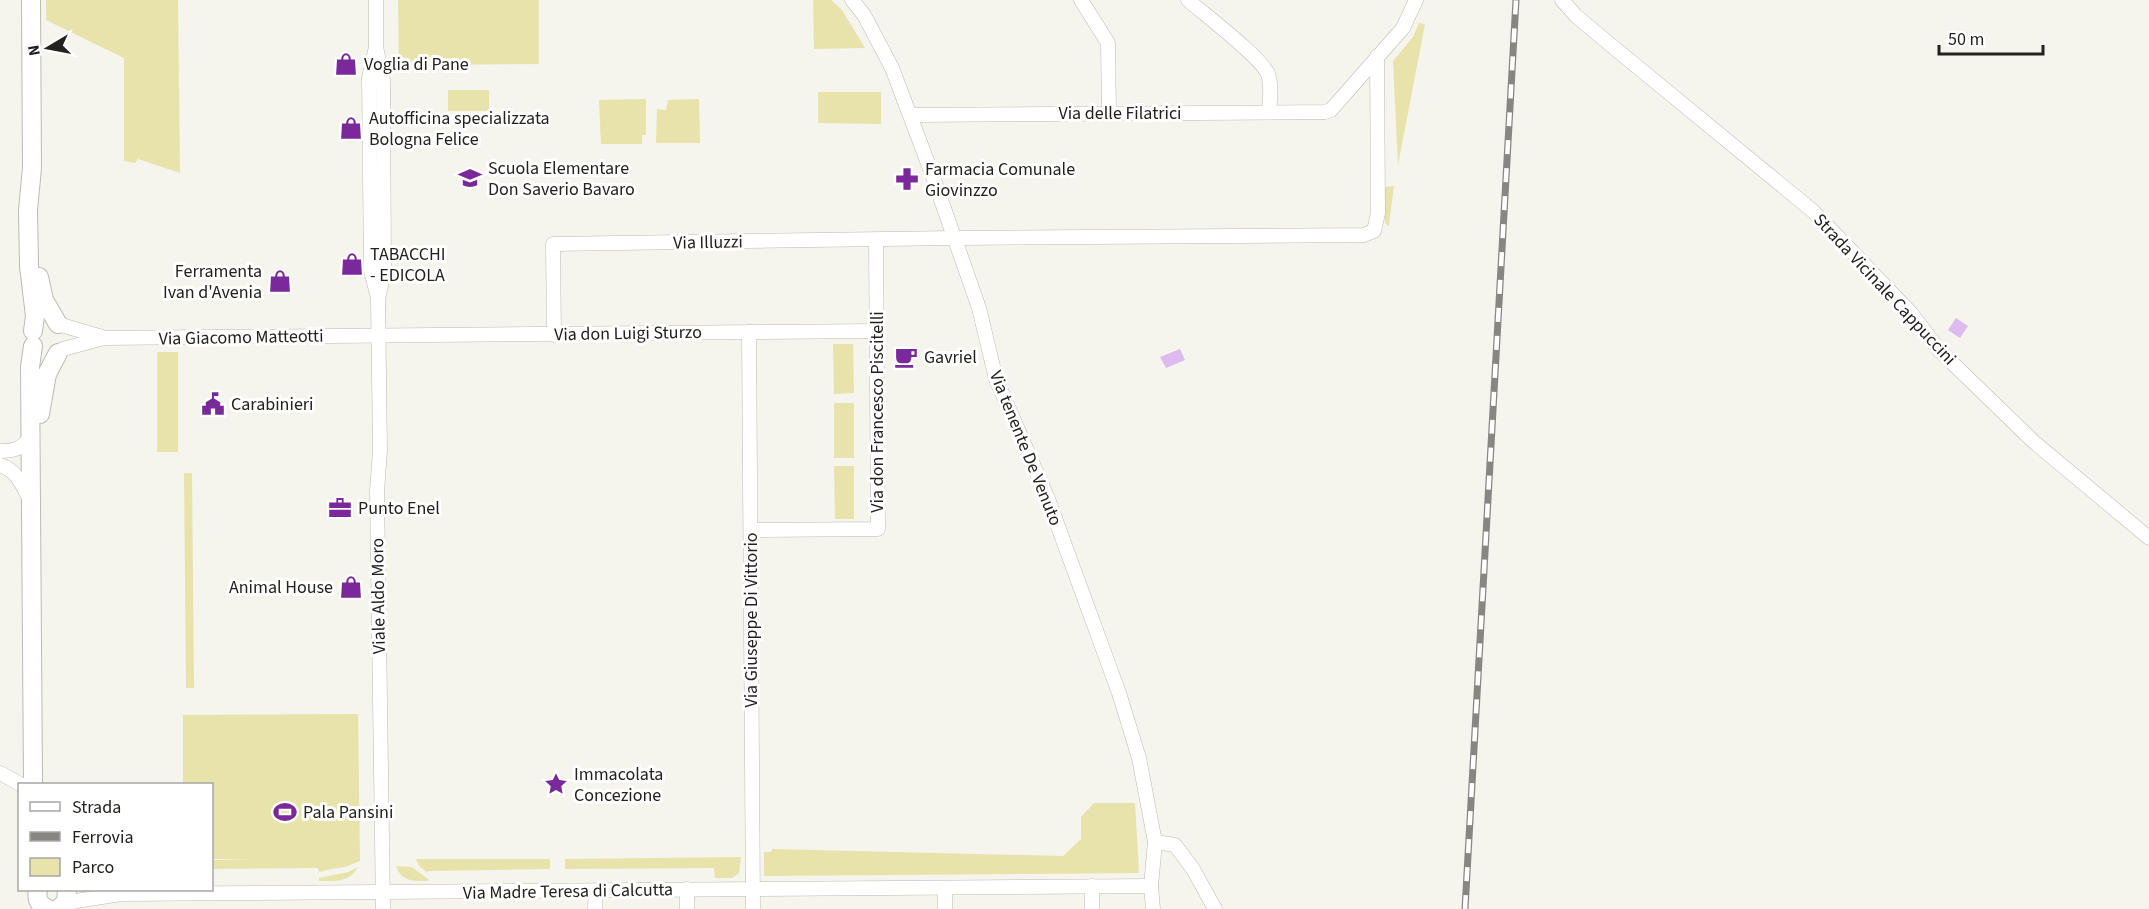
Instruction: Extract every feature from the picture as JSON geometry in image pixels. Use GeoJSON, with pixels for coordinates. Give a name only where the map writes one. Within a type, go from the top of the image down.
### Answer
{"type":"FeatureCollection","features":[{"type":"Feature","properties":{"kind":"main road"},"geometry":{"type":"LineString","coordinates":[[31,0],[32,168],[28,210],[29,266],[35,316],[30,367],[33,783]]}},
{"type":"Feature","properties":{"kind":"main road"},"geometry":{"type":"LineString","coordinates":[[32,168],[38,209],[39,283],[44,300],[65,333],[66,339],[47,374],[40,417],[43,783]]}},
{"type":"Feature","properties":{"kind":"main road"},"geometry":{"type":"LineString","coordinates":[[33,338],[42,323],[48,321],[58,324]]}},
{"type":"Feature","properties":{"kind":"main road"},"geometry":{"type":"LineString","coordinates":[[33,338],[41,354],[53,356],[61,351]]}},
{"type":"Feature","properties":{"kind":"street","name":"Viale Aldo Moro"},"geometry":{"type":"LineString","coordinates":[[376,0],[376,47],[369,78],[369,101],[371,271],[378,299],[380,452],[377,491],[383,909]]}},
{"type":"Feature","properties":{"kind":"street","name":"Via tenente De Venuto"},"geometry":{"type":"LineString","coordinates":[[852,0],[880,45],[910,115],[979,308],[996,379],[1052,509],[1119,693],[1138,758],[1155,842],[1151,886],[1153,909]]}},
{"type":"Feature","properties":{"kind":"street"},"geometry":{"type":"LineString","coordinates":[[1081,0],[1108,44],[1109,113]]}},
{"type":"Feature","properties":{"kind":"street"},"geometry":{"type":"LineString","coordinates":[[1188,0],[1259,60],[1268,74],[1269,112]]}},
{"type":"Feature","properties":{"kind":"street"},"geometry":{"type":"LineString","coordinates":[[1377,56],[1403,28],[1416,0]]}},
{"type":"Feature","properties":{"kind":"street","name":"Strada Vicinale Cappuccini"},"geometry":{"type":"LineString","coordinates":[[1562,0],[1576,16],[1814,212],[1911,313],[1947,357],[2034,442],[2149,538]]}},
{"type":"Feature","properties":{"kind":"street","name":"Via delle Filatrici"},"geometry":{"type":"LineString","coordinates":[[910,115],[1331,110],[1377,56]]}},
{"type":"Feature","properties":{"kind":"street","name":"Via Illuzzi"},"geometry":{"type":"LineString","coordinates":[[554,335],[553,244],[954,238],[1364,236],[1374,231],[1378,213],[1377,56]]}},
{"type":"Feature","properties":{"kind":"street","name":"Via don Francesco Piscitelli"},"geometry":{"type":"LineString","coordinates":[[751,530],[878,529],[876,240]]}},
{"type":"Feature","properties":{"kind":"street","name":"Via Giacomo Matteotti"},"geometry":{"type":"LineString","coordinates":[[58,324],[104,338]]}},
{"type":"Feature","properties":{"kind":"street","name":"Via don Luigi Sturzo"},"geometry":{"type":"LineString","coordinates":[[378,335],[877,331]]}},
{"type":"Feature","properties":{"kind":"street","name":"Via Giuseppe Di Vittorio"},"geometry":{"type":"LineString","coordinates":[[749,332],[753,909]]}},
{"type":"Feature","properties":{"kind":"street","name":"Via Giacomo Matteotti"},"geometry":{"type":"LineString","coordinates":[[61,351],[104,338],[378,335]]}},
{"type":"Feature","properties":{"kind":"street"},"geometry":{"type":"LineString","coordinates":[[0,451],[14,451],[30,438]]}},
{"type":"Feature","properties":{"kind":"street"},"geometry":{"type":"LineString","coordinates":[[0,465],[16,475],[30,501]]}},
{"type":"Feature","properties":{"kind":"street"},"geometry":{"type":"LineString","coordinates":[[0,773],[18,783]]}},
{"type":"Feature","properties":{"kind":"street"},"geometry":{"type":"LineString","coordinates":[[1155,842],[1175,845],[1193,869],[1215,909]]}},
{"type":"Feature","properties":{"kind":"street"},"geometry":{"type":"LineString","coordinates":[[1092,886],[1092,909]]}},
{"type":"Feature","properties":{"kind":"street","name":"Via Madre Teresa di Calcutta"},"geometry":{"type":"LineString","coordinates":[[120,894],[1151,886]]}},
{"type":"Feature","properties":{"kind":"street"},"geometry":{"type":"LineString","coordinates":[[945,888],[945,909]]}},
{"type":"Feature","properties":{"kind":"street"},"geometry":{"type":"LineString","coordinates":[[687,889],[687,909]]}},
{"type":"Feature","properties":{"kind":"street"},"geometry":{"type":"LineString","coordinates":[[95,891],[120,894]]}},
{"type":"Feature","properties":{"kind":"street"},"geometry":{"type":"LineString","coordinates":[[595,909],[596,891]]}},
{"type":"Feature","properties":{"kind":"street"},"geometry":{"type":"LineString","coordinates":[[49,902],[76,902],[120,894]]}},
{"type":"Feature","properties":{"kind":"green space"},"geometry":{"type":"Polygon","coordinates":[[[46,0],[178,0],[180,173],[138,159],[135,163],[124,161],[124,58],[46,20],[46,0]]]}},
{"type":"Feature","properties":{"kind":"green space"},"geometry":{"type":"Polygon","coordinates":[[[398,0],[539,0],[539,64],[399,65],[398,0]]]}},
{"type":"Feature","properties":{"kind":"green space"},"geometry":{"type":"Polygon","coordinates":[[[813,0],[831,0],[842,10],[865,48],[814,49],[813,0]]]}},
{"type":"Feature","properties":{"kind":"green space"},"geometry":{"type":"Polygon","coordinates":[[[1419,23],[1425,24],[1398,165],[1393,61],[1413,37],[1419,23]]]}},
{"type":"Feature","properties":{"kind":"green space"},"geometry":{"type":"Polygon","coordinates":[[[448,90],[489,90],[489,111],[448,111],[448,90]]]}},
{"type":"Feature","properties":{"kind":"green space"},"geometry":{"type":"Polygon","coordinates":[[[818,92],[881,92],[881,124],[818,123],[818,92]]]}},
{"type":"Feature","properties":{"kind":"green space"},"geometry":{"type":"Polygon","coordinates":[[[646,99],[646,135],[642,135],[642,144],[601,144],[599,100],[646,99]]]}},
{"type":"Feature","properties":{"kind":"green space"},"geometry":{"type":"Polygon","coordinates":[[[699,99],[700,143],[656,143],[657,109],[666,110],[668,100],[699,99]]]}},
{"type":"Feature","properties":{"kind":"green space"},"geometry":{"type":"Polygon","coordinates":[[[1394,186],[1389,226],[1385,223],[1385,187],[1394,186]]]}},
{"type":"Feature","properties":{"kind":"green space"},"geometry":{"type":"Polygon","coordinates":[[[833,344],[853,344],[854,393],[834,394],[833,344]]]}},
{"type":"Feature","properties":{"kind":"green space"},"geometry":{"type":"Polygon","coordinates":[[[157,352],[178,352],[178,452],[157,452],[157,352]]]}},
{"type":"Feature","properties":{"kind":"green space"},"geometry":{"type":"Polygon","coordinates":[[[834,403],[854,403],[854,458],[834,458],[834,403]]]}},
{"type":"Feature","properties":{"kind":"green space"},"geometry":{"type":"Polygon","coordinates":[[[834,466],[854,466],[854,519],[835,519],[834,466]]]}},
{"type":"Feature","properties":{"kind":"green space"},"geometry":{"type":"Polygon","coordinates":[[[184,473],[192,473],[194,688],[186,688],[184,473]]]}},
{"type":"Feature","properties":{"kind":"green space","name":"Pala Pansini"},"geometry":{"type":"Polygon","coordinates":[[[358,714],[360,861],[345,867],[319,872],[318,868],[213,869],[213,860],[256,859],[213,859],[213,783],[183,783],[183,715],[358,714]]]}},
{"type":"Feature","properties":{"kind":"green space"},"geometry":{"type":"Polygon","coordinates":[[[1094,803],[1135,803],[1139,873],[764,876],[764,852],[771,852],[772,849],[1063,856],[1081,839],[1081,817],[1094,803]]]}},
{"type":"Feature","properties":{"kind":"green space"},"geometry":{"type":"Polygon","coordinates":[[[741,857],[739,873],[732,878],[715,878],[714,868],[565,869],[565,859],[741,857]]]}},
{"type":"Feature","properties":{"kind":"green space"},"geometry":{"type":"Polygon","coordinates":[[[416,859],[550,859],[550,869],[428,871],[428,873],[419,866],[416,859]]]}},
{"type":"Feature","properties":{"kind":"green space"},"geometry":{"type":"Polygon","coordinates":[[[396,866],[412,867],[428,881],[405,878],[396,866]]]}},
{"type":"Feature","properties":{"kind":"green space"},"geometry":{"type":"Polygon","coordinates":[[[358,867],[346,878],[336,881],[319,881],[319,878],[348,872],[358,867]]]}},
{"type":"Feature","properties":{"kind":"shaded area"},"geometry":{"type":"Polygon","coordinates":[[[1956,318],[1968,326],[1960,338],[1948,330],[1956,318]]]}},
{"type":"Feature","properties":{"kind":"shaded area"},"geometry":{"type":"Polygon","coordinates":[[[1180,349],[1185,360],[1166,368],[1160,357],[1180,349]]]}},
{"type":"Feature","properties":{"kind":"railway"},"geometry":{"type":"LineString","coordinates":[[1465,909],[1516,0]]}},
{"type":"Feature","properties":{"kind":"place","name":"Voglia di Pane"},"geometry":{"type":"Point","coordinates":[346,64]}},
{"type":"Feature","properties":{"kind":"place","name":"Autofficina specializzata Bologna Felice"},"geometry":{"type":"Point","coordinates":[351,128]}},
{"type":"Feature","properties":{"kind":"place","name":"Scuola Elementare Don Saverio Bavaro"},"geometry":{"type":"Point","coordinates":[470,178]}},
{"type":"Feature","properties":{"kind":"place","name":"Farmacia Comunale Giovinzzo"},"geometry":{"type":"Point","coordinates":[907,179]}},
{"type":"Feature","properties":{"kind":"place","name":"TABACCHI - EDICOLA"},"geometry":{"type":"Point","coordinates":[352,264]}},
{"type":"Feature","properties":{"kind":"place","name":"Ferramenta Ivan d'Avenia"},"geometry":{"type":"Point","coordinates":[280,281]}},
{"type":"Feature","properties":{"kind":"place","name":"Gavriel"},"geometry":{"type":"Point","coordinates":[906,357]}},
{"type":"Feature","properties":{"kind":"place","name":"Carabinieri"},"geometry":{"type":"Point","coordinates":[213,404]}},
{"type":"Feature","properties":{"kind":"place","name":"Punto Enel"},"geometry":{"type":"Point","coordinates":[340,508]}},
{"type":"Feature","properties":{"kind":"place","name":"Animal House"},"geometry":{"type":"Point","coordinates":[351,587]}},
{"type":"Feature","properties":{"kind":"place","name":"Immacolata Concezione"},"geometry":{"type":"Point","coordinates":[556,784]}},
{"type":"Feature","properties":{"kind":"place","name":"Pala Pansini"},"geometry":{"type":"Point","coordinates":[285,812]}}]}
